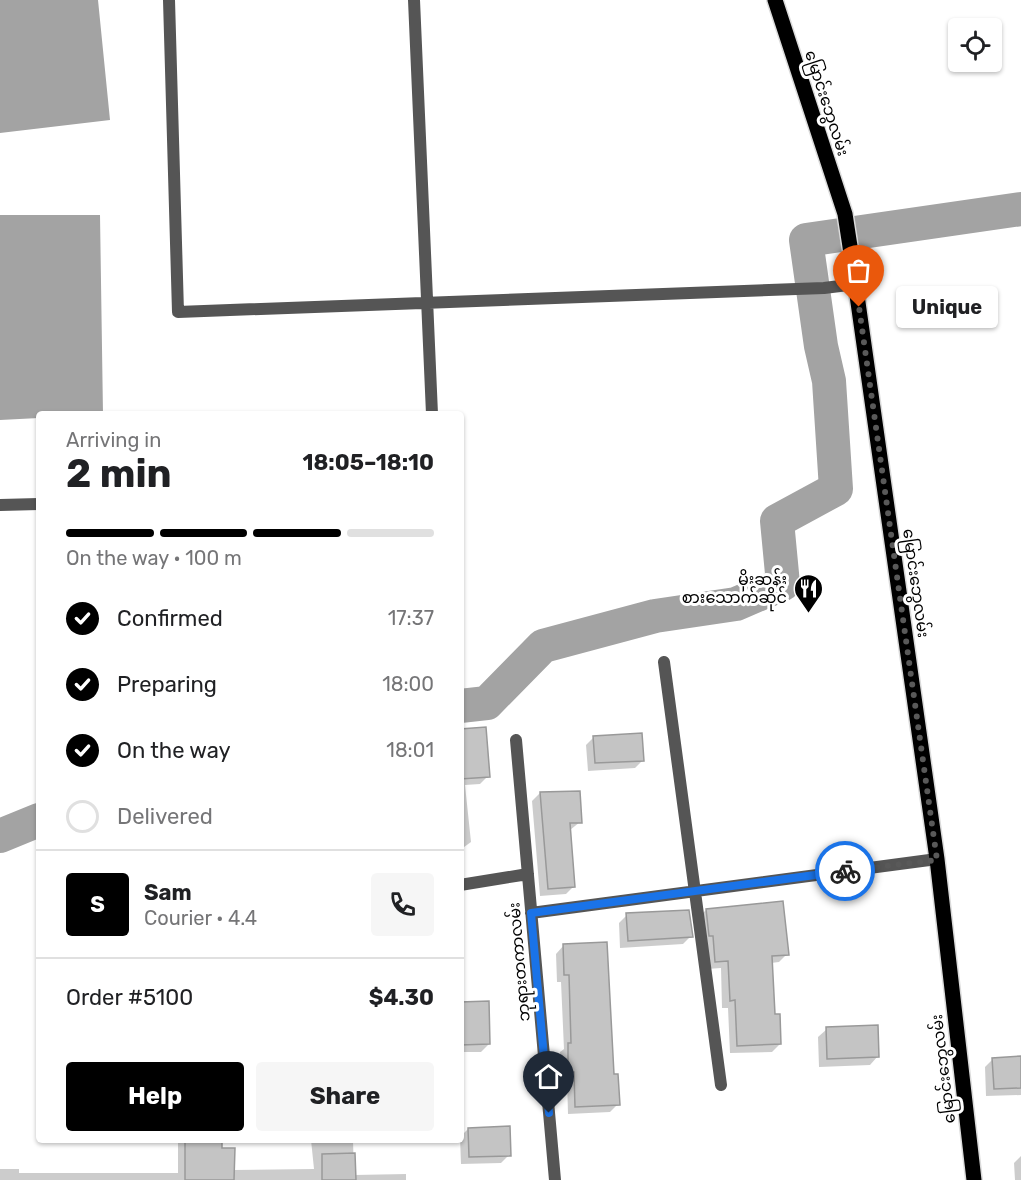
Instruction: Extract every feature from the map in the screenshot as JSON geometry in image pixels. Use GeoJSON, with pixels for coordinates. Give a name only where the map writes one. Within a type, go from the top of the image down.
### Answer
{"type":"FeatureCollection","features":[{"type":"Feature","properties":{"kind":"main road","name":"မြောင်းဘွေလမ်း"},"geometry":{"type":"LineString","coordinates":[[775,0],[844,214],[851,253],[937,860],[974,1180]]}},
{"type":"Feature","properties":{"kind":"street"},"geometry":{"type":"LineString","coordinates":[[170,0],[178,312],[824,288],[856,284]]}},
{"type":"Feature","properties":{"kind":"street"},"geometry":{"type":"LineString","coordinates":[[414,0],[425,303],[432,411]]}},
{"type":"Feature","properties":{"kind":"street"},"geometry":{"type":"LineString","coordinates":[[0,505],[36,504]]}},
{"type":"Feature","properties":{"kind":"street"},"geometry":{"type":"LineString","coordinates":[[664,662],[721,1084]]}},
{"type":"Feature","properties":{"kind":"street","name":"ဘုရားတကာလမ်း"},"geometry":{"type":"LineString","coordinates":[[516,740],[555,1180]]}},
{"type":"Feature","properties":{"kind":"street"},"geometry":{"type":"LineString","coordinates":[[531,913],[937,860]]}},
{"type":"Feature","properties":{"kind":"street"},"geometry":{"type":"LineString","coordinates":[[464,884],[528,874]]}},
{"type":"Feature","properties":{"kind":"shaded area"},"geometry":{"type":"Polygon","coordinates":[[[0,0],[98,0],[110,120],[0,133],[0,0]]]}},
{"type":"Feature","properties":{"kind":"shaded area"},"geometry":{"type":"Polygon","coordinates":[[[0,215],[100,215],[103,411],[36,411],[36,418],[0,420],[0,215]]]}},
{"type":"Feature","properties":{"kind":"building"},"geometry":{"type":"Polygon","coordinates":[[[486,727],[490,777],[464,779],[464,729],[486,727]]]}},
{"type":"Feature","properties":{"kind":"building"},"geometry":{"type":"Polygon","coordinates":[[[642,733],[644,761],[595,763],[593,736],[642,733]]]}},
{"type":"Feature","properties":{"kind":"building"},"geometry":{"type":"Polygon","coordinates":[[[580,791],[582,823],[570,823],[575,887],[548,889],[540,792],[580,791]]]}},
{"type":"Feature","properties":{"kind":"building"},"geometry":{"type":"Polygon","coordinates":[[[783,901],[789,955],[772,956],[775,1014],[780,1014],[781,1044],[737,1046],[735,1000],[730,1001],[728,961],[715,962],[713,936],[709,936],[706,909],[783,901]]]}},
{"type":"Feature","properties":{"kind":"building"},"geometry":{"type":"Polygon","coordinates":[[[689,910],[693,937],[628,941],[626,913],[689,910]]]}},
{"type":"Feature","properties":{"kind":"building"},"geometry":{"type":"Polygon","coordinates":[[[607,942],[614,1074],[618,1074],[620,1105],[575,1107],[574,1072],[568,1072],[568,1043],[571,1043],[569,975],[564,975],[563,944],[607,942]]]}},
{"type":"Feature","properties":{"kind":"building"},"geometry":{"type":"Polygon","coordinates":[[[489,1001],[490,1044],[464,1045],[464,1002],[489,1001]]]}},
{"type":"Feature","properties":{"kind":"building"},"geometry":{"type":"Polygon","coordinates":[[[878,1025],[879,1057],[827,1059],[826,1027],[878,1025]]]}},
{"type":"Feature","properties":{"kind":"building"},"geometry":{"type":"Polygon","coordinates":[[[1021,1056],[1021,1088],[994,1089],[992,1058],[1021,1056]]]}},
{"type":"Feature","properties":{"kind":"building"},"geometry":{"type":"Polygon","coordinates":[[[510,1126],[511,1156],[469,1157],[468,1128],[510,1126]]]}},
{"type":"Feature","properties":{"kind":"building"},"geometry":{"type":"Polygon","coordinates":[[[185,1143],[222,1143],[222,1148],[235,1148],[234,1180],[185,1180],[185,1143]]]}},
{"type":"Feature","properties":{"kind":"building"},"geometry":{"type":"Polygon","coordinates":[[[355,1153],[356,1180],[322,1180],[322,1154],[355,1153]]]}},
{"type":"Feature","properties":{"kind":"waterway"},"geometry":{"type":"LineString","coordinates":[[464,706],[487,703],[543,646],[655,616],[736,604],[783,584],[777,521],[836,489],[829,381],[821,346],[806,240],[1021,209]]}},
{"type":"Feature","properties":{"kind":"waterway"},"geometry":{"type":"LineString","coordinates":[[0,836],[36,821]]}},
{"type":"Feature","properties":{"kind":"way so far"},"geometry":{"type":"LineString","coordinates":[[845,871],[937,860],[859,307]]}},
{"type":"Feature","properties":{"kind":"place","name":"Unique"},"geometry":{"type":"Point","coordinates":[859,307]}},
{"type":"Feature","properties":{"kind":"place","name":"မိုးဆန်း စားသောက်ဆိုင်"},"geometry":{"type":"Point","coordinates":[808,614]}},
{"type":"Feature","properties":{"kind":"route"},"geometry":{"type":"LineString","coordinates":[[549,1113],[531,913],[845,871]]}}]}
